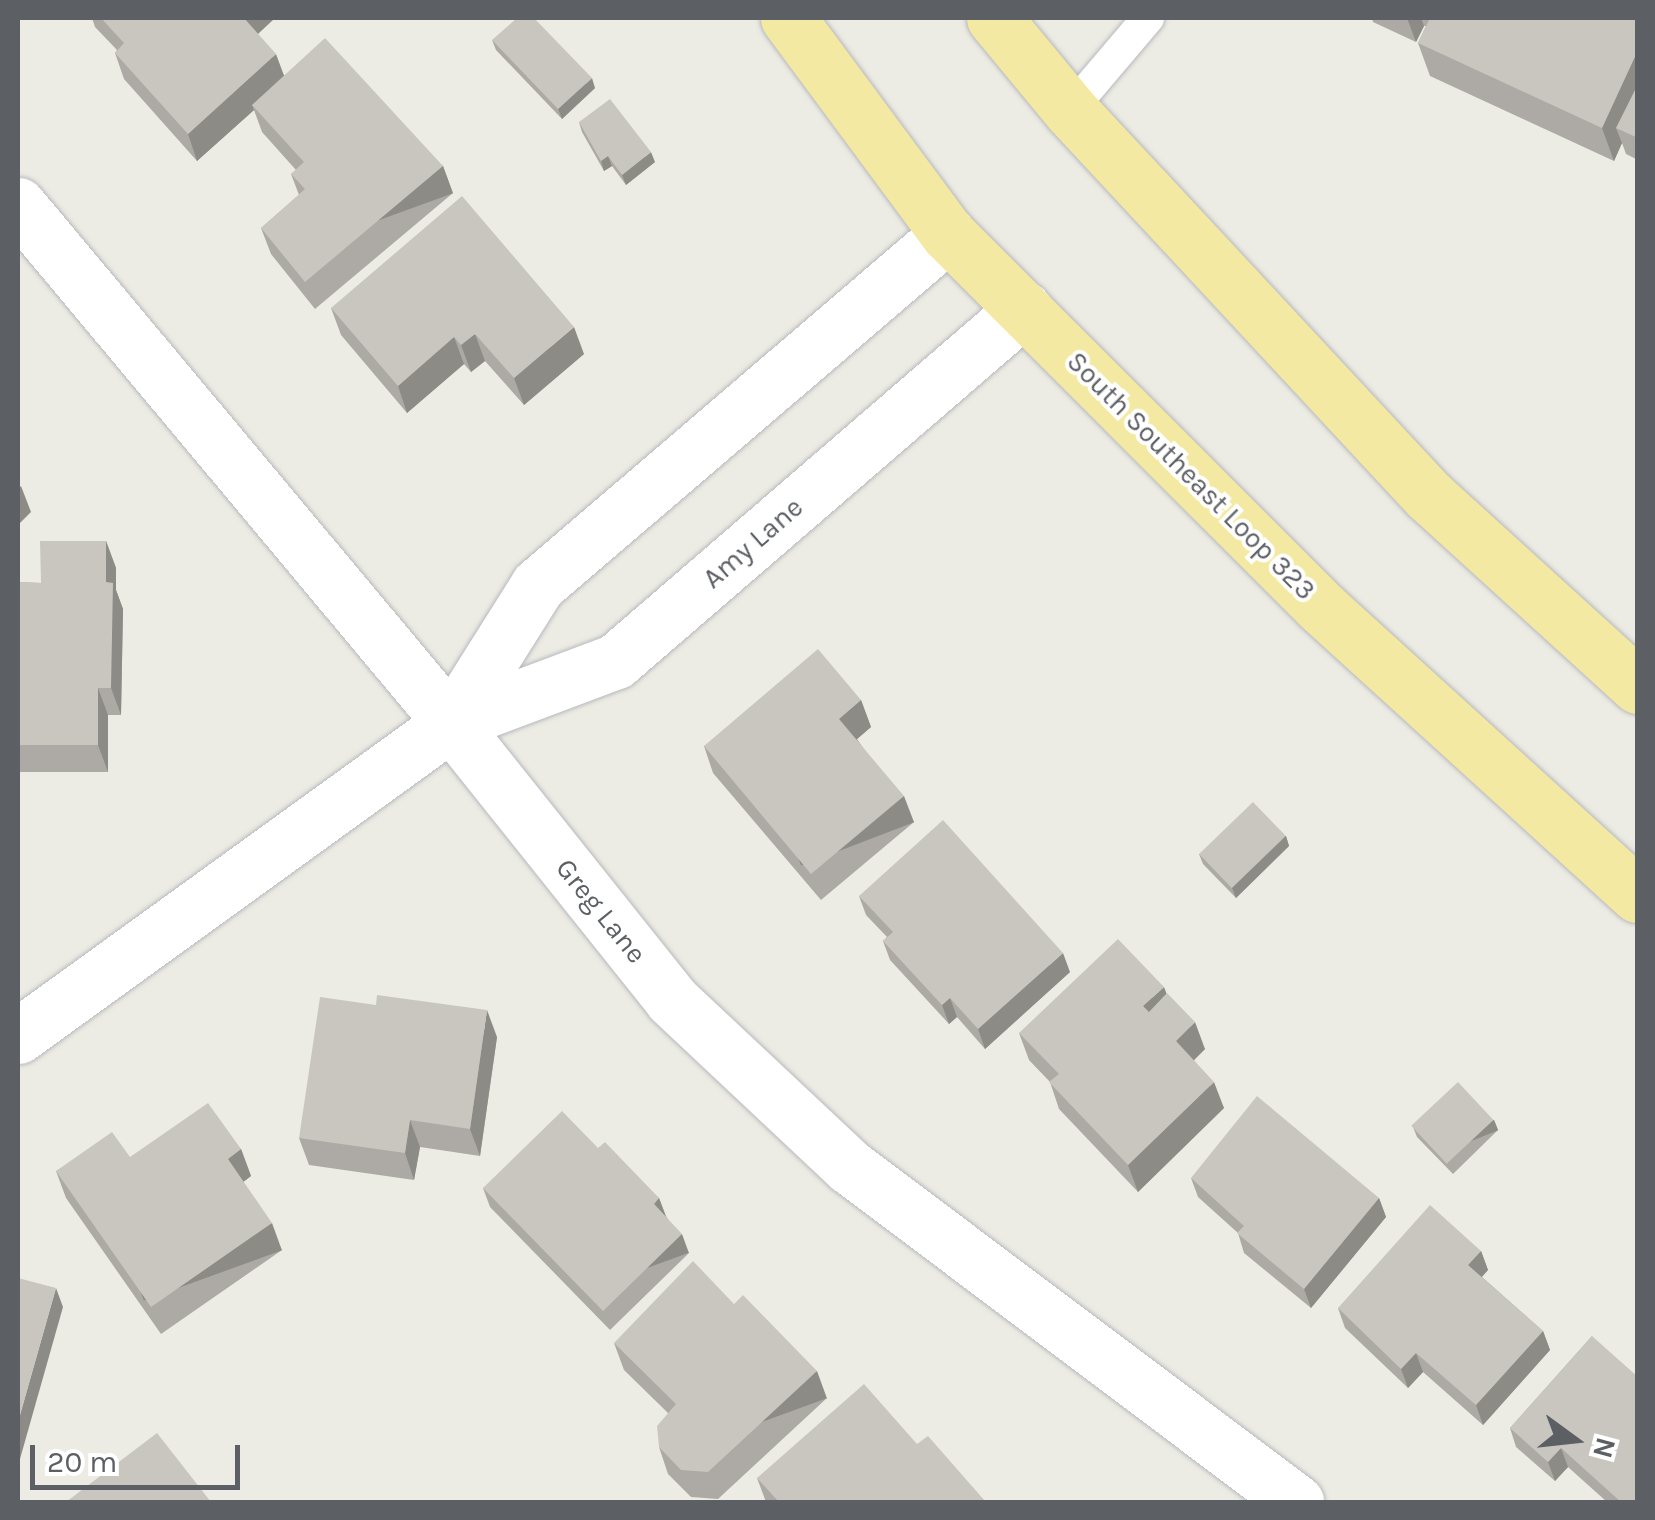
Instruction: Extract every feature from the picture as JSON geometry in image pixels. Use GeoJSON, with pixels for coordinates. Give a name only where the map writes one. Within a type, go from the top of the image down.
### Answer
{"type":"FeatureCollection","features":[{"type":"Feature","properties":{"kind":"highway","name":"South Southeast Loop 323"},"geometry":{"type":"LineString","coordinates":[[788,18],[948,234],[1321,607],[1638,895]]}},
{"type":"Feature","properties":{"kind":"highway"},"geometry":{"type":"LineString","coordinates":[[994,18],[1070,110],[1428,495],[1638,686]]}},
{"type":"Feature","properties":{"kind":"street","name":"Greg Lane"},"geometry":{"type":"LineString","coordinates":[[18,205],[450,723],[672,1000],[850,1168],[1296,1502]]}},
{"type":"Feature","properties":{"kind":"street","name":"Amy Lane"},"geometry":{"type":"LineString","coordinates":[[450,723],[538,585],[948,234]]}},
{"type":"Feature","properties":{"kind":"street","name":"Amy Lane"},"geometry":{"type":"LineString","coordinates":[[18,1036],[450,723],[616,661],[1024,309]]}},
{"type":"Feature","properties":{"kind":"lane"},"geometry":{"type":"LineString","coordinates":[[1070,110],[1148,18]]}},
{"type":"Feature","properties":{"kind":"building"},"geometry":{"type":"Polygon","coordinates":[[[101,18],[244,18],[276,54],[188,134],[115,53],[124,43],[101,18]]]}},
{"type":"Feature","properties":{"kind":"building"},"geometry":{"type":"Polygon","coordinates":[[[517,18],[534,18],[592,78],[558,109],[492,40],[517,18]]]}},
{"type":"Feature","properties":{"kind":"building"},"geometry":{"type":"Polygon","coordinates":[[[1430,18],[1638,18],[1638,50],[1602,128],[1418,43],[1430,18]]]}},
{"type":"Feature","properties":{"kind":"building"},"geometry":{"type":"Polygon","coordinates":[[[325,38],[443,166],[305,282],[261,228],[305,189],[291,174],[304,162],[252,105],[325,38]]]}},
{"type":"Feature","properties":{"kind":"building"},"geometry":{"type":"Polygon","coordinates":[[[1638,84],[1638,138],[1616,128],[1638,84]]]}},
{"type":"Feature","properties":{"kind":"building"},"geometry":{"type":"Polygon","coordinates":[[[610,99],[651,152],[622,175],[608,156],[601,161],[579,122],[610,99]]]}},
{"type":"Feature","properties":{"kind":"building"},"geometry":{"type":"Polygon","coordinates":[[[462,196],[574,327],[514,378],[475,334],[461,345],[454,337],[398,386],[331,308],[462,196]]]}},
{"type":"Feature","properties":{"kind":"building"},"geometry":{"type":"Polygon","coordinates":[[[40,541],[106,541],[106,582],[113,583],[111,688],[98,688],[98,745],[18,745],[18,582],[41,583],[40,541]]]}},
{"type":"Feature","properties":{"kind":"building"},"geometry":{"type":"Polygon","coordinates":[[[818,649],[861,700],[839,719],[904,796],[811,874],[704,746],[818,649]]]}},
{"type":"Feature","properties":{"kind":"building"},"geometry":{"type":"Polygon","coordinates":[[[1253,802],[1286,836],[1232,888],[1199,854],[1253,802]]]}},
{"type":"Feature","properties":{"kind":"building"},"geometry":{"type":"Polygon","coordinates":[[[943,820],[1063,953],[978,1029],[950,998],[942,1005],[883,941],[893,932],[859,896],[943,820]]]}},
{"type":"Feature","properties":{"kind":"building"},"geometry":{"type":"Polygon","coordinates":[[[1118,939],[1164,987],[1143,1006],[1149,1012],[1167,993],[1195,1022],[1176,1041],[1214,1082],[1128,1165],[1049,1082],[1059,1074],[1019,1033],[1118,939]]]}},
{"type":"Feature","properties":{"kind":"building"},"geometry":{"type":"Polygon","coordinates":[[[377,995],[487,1010],[470,1129],[410,1120],[405,1153],[299,1138],[320,997],[376,1005],[377,995]]]}},
{"type":"Feature","properties":{"kind":"building"},"geometry":{"type":"Polygon","coordinates":[[[1458,1082],[1493,1120],[1447,1164],[1411,1126],[1458,1082]]]}},
{"type":"Feature","properties":{"kind":"building"},"geometry":{"type":"Polygon","coordinates":[[[1257,1096],[1379,1198],[1304,1289],[1237,1233],[1244,1226],[1191,1178],[1257,1096]]]}},
{"type":"Feature","properties":{"kind":"building"},"geometry":{"type":"Polygon","coordinates":[[[208,1103],[241,1149],[228,1159],[272,1223],[151,1307],[56,1171],[112,1132],[130,1157],[208,1103]]]}},
{"type":"Feature","properties":{"kind":"building"},"geometry":{"type":"Polygon","coordinates":[[[562,1111],[598,1148],[605,1142],[659,1198],[654,1204],[682,1234],[603,1311],[483,1188],[562,1111]]]}},
{"type":"Feature","properties":{"kind":"building"},"geometry":{"type":"Polygon","coordinates":[[[1430,1205],[1481,1251],[1468,1265],[1543,1331],[1476,1405],[1416,1353],[1401,1369],[1338,1308],[1430,1205]]]}},
{"type":"Feature","properties":{"kind":"building"},"geometry":{"type":"Polygon","coordinates":[[[693,1261],[734,1304],[743,1295],[817,1371],[708,1472],[681,1470],[659,1447],[657,1426],[676,1404],[614,1343],[693,1261]]]}},
{"type":"Feature","properties":{"kind":"building"},"geometry":{"type":"Polygon","coordinates":[[[18,1278],[56,1288],[18,1422],[18,1278]]]}},
{"type":"Feature","properties":{"kind":"building"},"geometry":{"type":"Polygon","coordinates":[[[1592,1336],[1638,1377],[1638,1502],[1621,1502],[1561,1448],[1548,1462],[1510,1428],[1592,1336]]]}},
{"type":"Feature","properties":{"kind":"building"},"geometry":{"type":"Polygon","coordinates":[[[864,1384],[917,1444],[928,1436],[985,1501],[779,1502],[757,1478],[864,1384]]]}},
{"type":"Feature","properties":{"kind":"building"},"geometry":{"type":"Polygon","coordinates":[[[157,1433],[211,1502],[66,1502],[157,1433]]]}}]}
